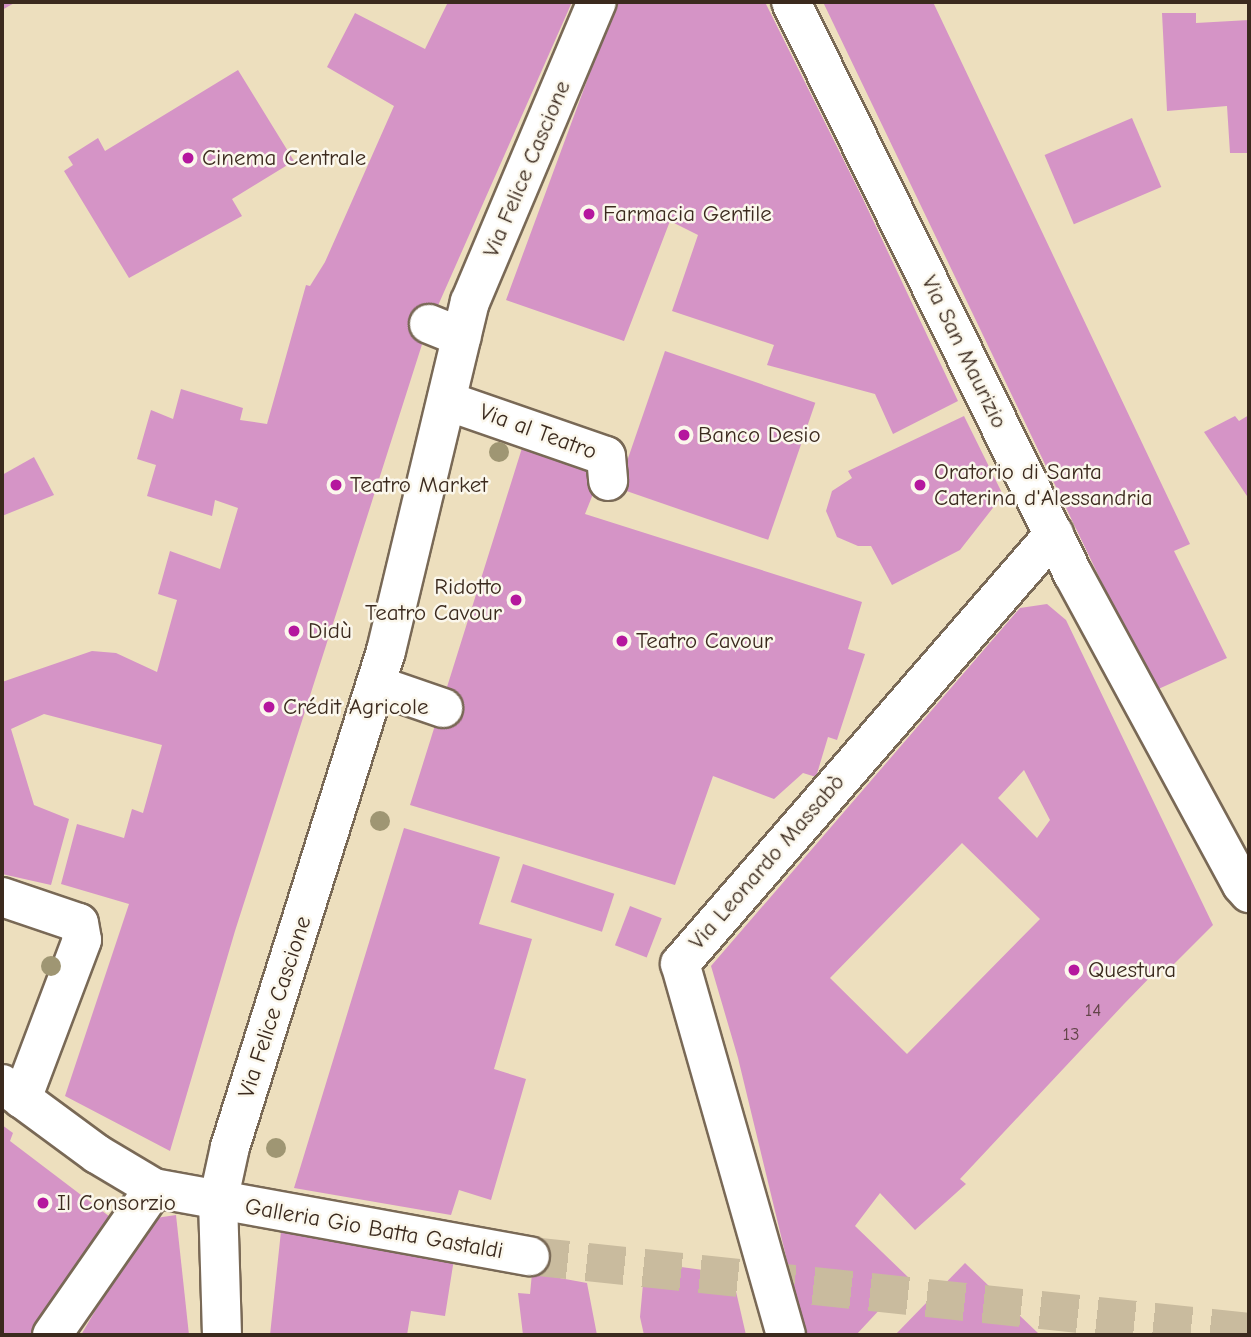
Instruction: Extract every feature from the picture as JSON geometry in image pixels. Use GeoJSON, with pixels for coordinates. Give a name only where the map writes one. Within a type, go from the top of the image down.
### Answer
{"type":"FeatureCollection","features":[{"type":"Feature","properties":{"kind":"street","name":"Via Felice Cascione"},"geometry":{"type":"LineString","coordinates":[[222,1335],[218,1202],[230,1147],[376,685],[447,401],[445,331],[470,302],[597,2]]}},
{"type":"Feature","properties":{"kind":"street","name":"Via San Maurizio"},"geometry":{"type":"LineString","coordinates":[[791,2],[1054,534],[1247,885]]}},
{"type":"Feature","properties":{"kind":"street","name":"Via al Teatro"},"geometry":{"type":"LineString","coordinates":[[447,401],[606,456],[608,481]]}},
{"type":"Feature","properties":{"kind":"street","name":"Via Leonardo Massabò"},"geometry":{"type":"LineString","coordinates":[[786,1335],[680,964],[1054,534]]}},
{"type":"Feature","properties":{"kind":"street"},"geometry":{"type":"LineString","coordinates":[[376,685],[443,708]]}},
{"type":"Feature","properties":{"kind":"street"},"geometry":{"type":"LineString","coordinates":[[2,897],[79,923],[82,940],[12,1091]]}},
{"type":"Feature","properties":{"kind":"street","name":"Galleria Gio Batta Gastaldi"},"geometry":{"type":"LineString","coordinates":[[12,1091],[97,1154],[154,1188],[218,1202],[530,1256]]}},
{"type":"Feature","properties":{"kind":"street"},"geometry":{"type":"LineString","coordinates":[[52,1335],[154,1188]]}},
{"type":"Feature","properties":{"kind":"building"},"geometry":{"type":"Polygon","coordinates":[[[2,2],[16,2],[2,10],[2,2]]]}},
{"type":"Feature","properties":{"kind":"building"},"geometry":{"type":"Polygon","coordinates":[[[448,2],[572,2],[425,335],[235,931],[170,1151],[65,1096],[129,904],[61,884],[77,824],[124,838],[132,809],[143,813],[162,745],[44,714],[11,729],[34,805],[69,819],[51,885],[2,874],[2,682],[92,651],[116,653],[157,672],[177,600],[158,594],[170,551],[220,569],[238,508],[215,500],[212,516],[147,496],[156,465],[137,459],[151,410],[173,419],[181,389],[243,408],[240,420],[267,424],[306,285],[310,286],[325,262],[394,106],[327,67],[355,13],[425,49],[448,2]]]}},
{"type":"Feature","properties":{"kind":"building"},"geometry":{"type":"Polygon","coordinates":[[[616,2],[765,2],[863,199],[958,401],[893,434],[875,394],[767,365],[774,345],[672,311],[698,235],[670,221],[624,341],[506,300],[616,2]]]}},
{"type":"Feature","properties":{"kind":"building"},"geometry":{"type":"Polygon","coordinates":[[[823,2],[933,2],[1190,544],[1174,551],[1227,658],[1154,691],[823,2]]]}},
{"type":"Feature","properties":{"kind":"building"},"geometry":{"type":"Polygon","coordinates":[[[1162,13],[1196,13],[1196,23],[1249,20],[1249,153],[1230,153],[1227,106],[1167,111],[1162,13]]]}},
{"type":"Feature","properties":{"kind":"building"},"geometry":{"type":"Polygon","coordinates":[[[238,70],[294,161],[232,199],[242,216],[129,278],[64,171],[73,165],[68,157],[98,138],[105,151],[238,70]]]}},
{"type":"Feature","properties":{"kind":"building"},"geometry":{"type":"Polygon","coordinates":[[[1132,118],[1161,187],[1074,224],[1045,155],[1132,118]]]}},
{"type":"Feature","properties":{"kind":"building"},"geometry":{"type":"Polygon","coordinates":[[[665,351],[815,403],[768,540],[618,488],[665,351]]]}},
{"type":"Feature","properties":{"kind":"building"},"geometry":{"type":"Polygon","coordinates":[[[1249,415],[1249,499],[1204,432],[1235,416],[1239,421],[1249,415]]]}},
{"type":"Feature","properties":{"kind":"building","name":"Oratorio di Santa Caterina d'Alessandria"},"geometry":{"type":"Polygon","coordinates":[[[964,416],[1003,495],[960,550],[892,585],[871,546],[858,546],[837,537],[826,511],[832,491],[852,478],[848,471],[964,416]]]}},
{"type":"Feature","properties":{"kind":"building"},"geometry":{"type":"Polygon","coordinates":[[[522,448],[601,474],[585,514],[862,602],[848,649],[865,654],[837,740],[828,737],[816,777],[803,773],[774,799],[713,776],[675,885],[410,805],[522,448]]]}},
{"type":"Feature","properties":{"kind":"building"},"geometry":{"type":"Polygon","coordinates":[[[34,457],[54,495],[2,516],[2,475],[34,457]]]}},
{"type":"Feature","properties":{"kind":"building","name":"Questura"},"geometry":{"type":"Polygon","coordinates":[[[1047,604],[1066,620],[1213,925],[1166,972],[1160,967],[960,1179],[966,1184],[915,1230],[880,1193],[855,1226],[909,1278],[856,1335],[805,1335],[738,1058],[711,966],[1020,608],[1047,604]],[[1024,770],[998,798],[1037,838],[1050,820],[1024,770]],[[962,843],[830,978],[907,1054],[1040,919],[962,843]]]}},
{"type":"Feature","properties":{"kind":"building"},"geometry":{"type":"Polygon","coordinates":[[[404,828],[500,857],[479,924],[532,939],[494,1069],[526,1079],[491,1200],[459,1190],[451,1215],[294,1188],[404,828]]]}},
{"type":"Feature","properties":{"kind":"building"},"geometry":{"type":"Polygon","coordinates":[[[523,864],[614,894],[602,932],[511,902],[523,864]]]}},
{"type":"Feature","properties":{"kind":"building"},"geometry":{"type":"Polygon","coordinates":[[[630,906],[662,918],[647,957],[615,945],[630,906]]]}},
{"type":"Feature","properties":{"kind":"building"},"geometry":{"type":"Polygon","coordinates":[[[2,1125],[13,1133],[10,1141],[118,1223],[33,1335],[2,1335],[2,1125]]]}},
{"type":"Feature","properties":{"kind":"building"},"geometry":{"type":"Polygon","coordinates":[[[176,1215],[189,1335],[81,1335],[149,1219],[176,1215]]]}},
{"type":"Feature","properties":{"kind":"building"},"geometry":{"type":"Polygon","coordinates":[[[281,1231],[454,1259],[445,1316],[411,1311],[407,1335],[270,1335],[281,1231]]]}},
{"type":"Feature","properties":{"kind":"building"},"geometry":{"type":"Polygon","coordinates":[[[645,1262],[732,1274],[746,1335],[644,1335],[640,1317],[645,1262]]]}},
{"type":"Feature","properties":{"kind":"building"},"geometry":{"type":"Polygon","coordinates":[[[965,1263],[1014,1310],[1040,1335],[895,1335],[965,1263]]]}},
{"type":"Feature","properties":{"kind":"building"},"geometry":{"type":"Polygon","coordinates":[[[532,1273],[587,1283],[597,1335],[523,1335],[518,1293],[530,1294],[532,1273]]]}},
{"type":"Feature","properties":{"kind":"tunnel"},"geometry":{"type":"LineString","coordinates":[[530,1256],[1249,1332]]}},
{"type":"Feature","properties":{"kind":"place","name":"Cinema Centrale"},"geometry":{"type":"Point","coordinates":[188,158]}},
{"type":"Feature","properties":{"kind":"place","name":"Farmacia Gentile"},"geometry":{"type":"Point","coordinates":[589,214]}},
{"type":"Feature","properties":{"kind":"place","name":"Banco Desio"},"geometry":{"type":"Point","coordinates":[684,435]}},
{"type":"Feature","properties":{"kind":"place","name":"Teatro Market"},"geometry":{"type":"Point","coordinates":[336,485]}},
{"type":"Feature","properties":{"kind":"place","name":"Oratorio di Santa Caterina d'Alessandria"},"geometry":{"type":"Point","coordinates":[920,485]}},
{"type":"Feature","properties":{"kind":"place","name":"Ridotto Teatro Cavour"},"geometry":{"type":"Point","coordinates":[516,600]}},
{"type":"Feature","properties":{"kind":"place","name":"Didù"},"geometry":{"type":"Point","coordinates":[294,631]}},
{"type":"Feature","properties":{"kind":"place","name":"Teatro Cavour"},"geometry":{"type":"Point","coordinates":[622,641]}},
{"type":"Feature","properties":{"kind":"place","name":"Crédit Agricole"},"geometry":{"type":"Point","coordinates":[269,707]}},
{"type":"Feature","properties":{"kind":"place","name":"Questura"},"geometry":{"type":"Point","coordinates":[1074,970]}},
{"type":"Feature","properties":{"kind":"place","name":"Il Consorzio"},"geometry":{"type":"Point","coordinates":[43,1203]}}]}
